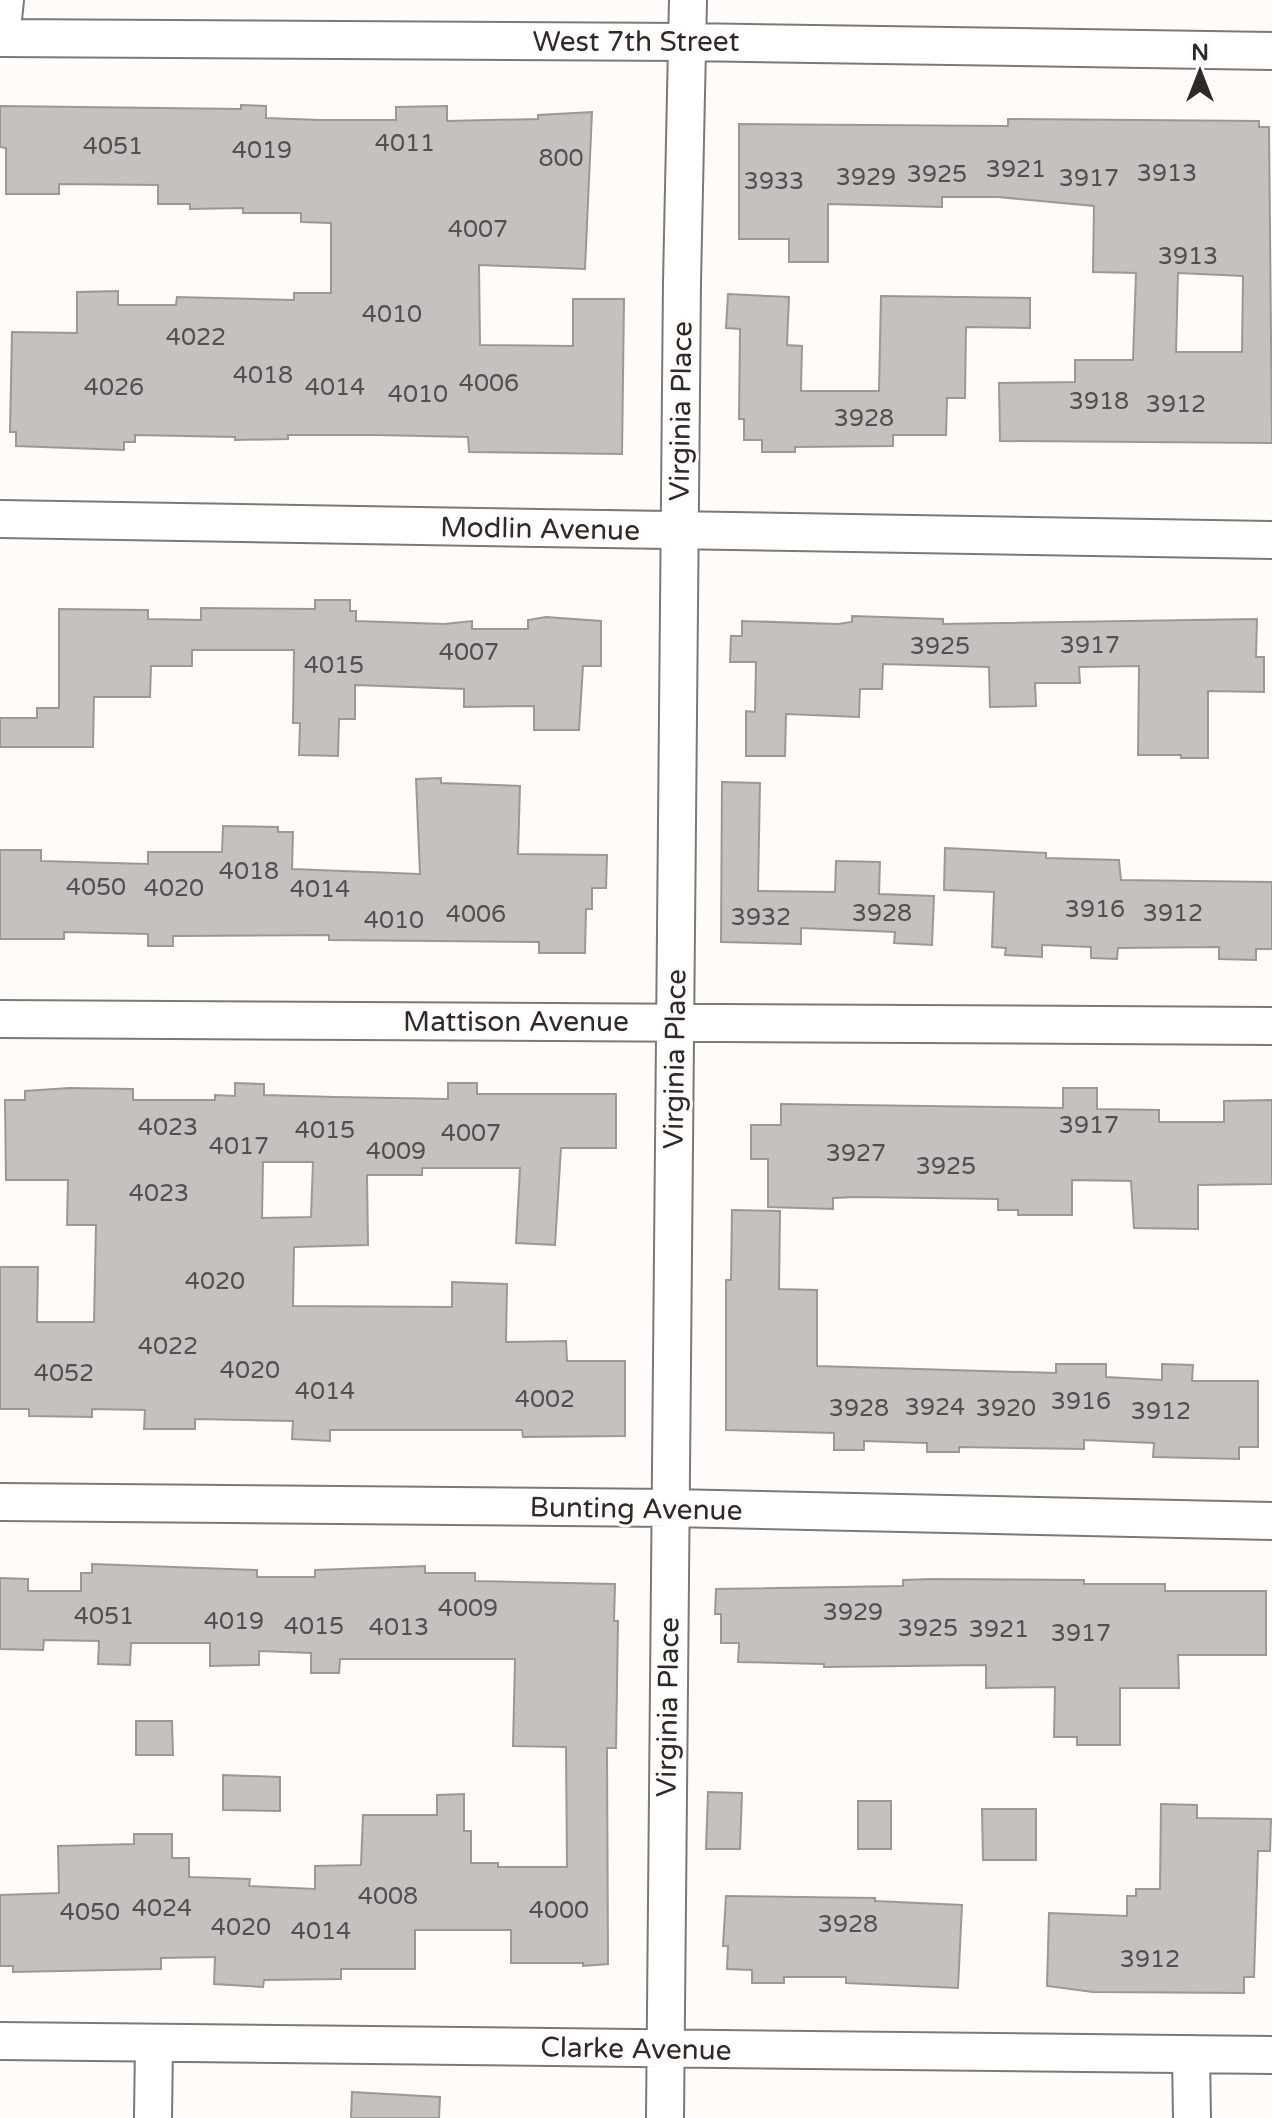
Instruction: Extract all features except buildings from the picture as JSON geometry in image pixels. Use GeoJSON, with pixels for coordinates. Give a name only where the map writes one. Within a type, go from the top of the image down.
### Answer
{"type":"FeatureCollection","features":[{"type":"Feature","properties":{"kind":"street"},"geometry":{"type":"LineString","coordinates":[[0,38],[5,0]]}},
{"type":"Feature","properties":{"kind":"street","name":"Virginia Place"},"geometry":{"type":"LineString","coordinates":[[665,2118],[679,531],[688,0]]}},
{"type":"Feature","properties":{"kind":"street","name":"West 7th Street"},"geometry":{"type":"LineString","coordinates":[[0,38],[687,42],[1272,51]]}},
{"type":"Feature","properties":{"kind":"street","name":"Modlin Avenue"},"geometry":{"type":"LineString","coordinates":[[0,519],[1272,540]]}},
{"type":"Feature","properties":{"kind":"street","name":"Mattison Avenue"},"geometry":{"type":"LineString","coordinates":[[0,1019],[1272,1026]]}},
{"type":"Feature","properties":{"kind":"street","name":"Bunting Avenue"},"geometry":{"type":"LineString","coordinates":[[0,1502],[670,1508],[1272,1521]]}},
{"type":"Feature","properties":{"kind":"street","name":"Clarke Avenue"},"geometry":{"type":"LineString","coordinates":[[0,2041],[1272,2055]]}},
{"type":"Feature","properties":{"kind":"street"},"geometry":{"type":"LineString","coordinates":[[153,2118],[154,2043]]}},
{"type":"Feature","properties":{"kind":"street"},"geometry":{"type":"LineString","coordinates":[[1191,2054],[1192,2118]]}}]}
